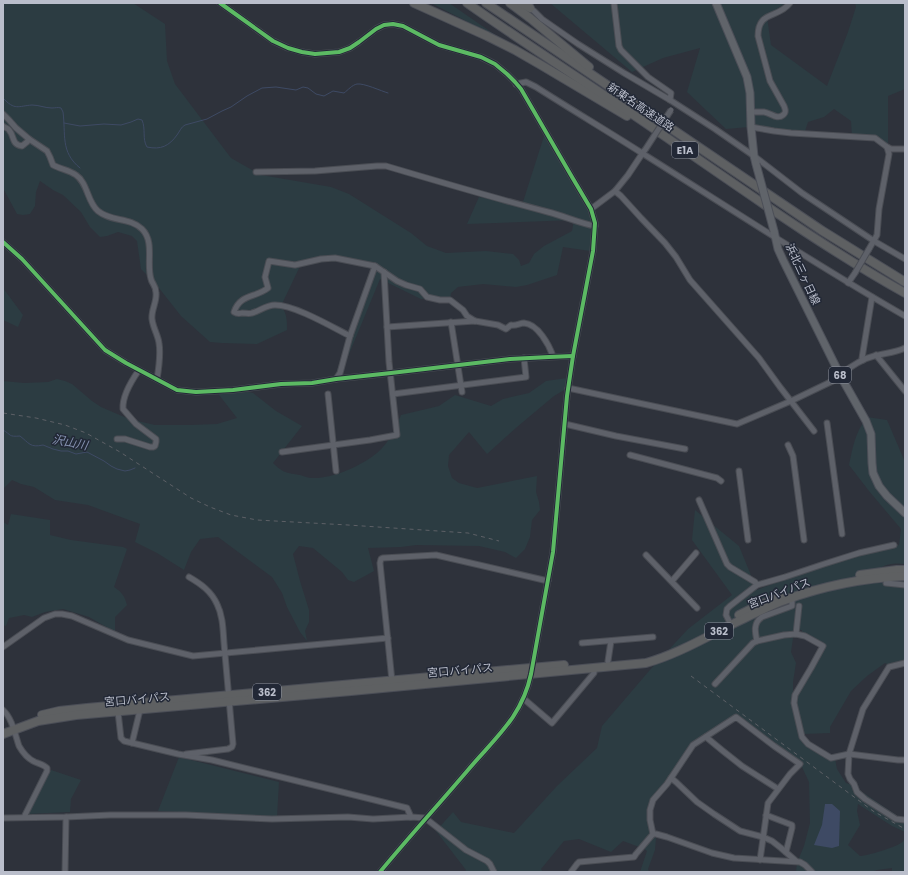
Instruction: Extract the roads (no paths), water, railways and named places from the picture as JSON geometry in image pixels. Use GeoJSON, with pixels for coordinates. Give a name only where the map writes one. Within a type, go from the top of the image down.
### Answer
{"type":"FeatureCollection","features":[{"type":"Feature","properties":{"kind":"highway"},"geometry":{"type":"LineString","coordinates":[[414,3],[487,36],[541,65],[633,120],[746,192]]}},
{"type":"Feature","properties":{"kind":"highway","name":"新東名高速道路"},"geometry":{"type":"LineString","coordinates":[[467,3],[822,243],[905,293]]}},
{"type":"Feature","properties":{"kind":"highway","name":"新東名高速道路"},"geometry":{"type":"LineString","coordinates":[[486,3],[821,230],[905,282]]}},
{"type":"Feature","properties":{"kind":"highway"},"geometry":{"type":"LineString","coordinates":[[510,3],[620,93]]}},
{"type":"Feature","properties":{"kind":"highway"},"geometry":{"type":"LineString","coordinates":[[521,3],[530,5]]}},
{"type":"Feature","properties":{"kind":"highway","name":"宮口バイパス"},"geometry":{"type":"LineString","coordinates":[[3,728],[76,715],[140,710],[228,698],[392,681],[639,664],[657,660],[686,648],[755,607],[784,595],[822,583],[872,573],[905,570]]}},
{"type":"Feature","properties":{"kind":"highway","name":"宮口バイパス"},"geometry":{"type":"LineString","coordinates":[[3,734],[12,727],[38,716],[58,711],[228,698],[532,671],[646,658],[673,649],[785,600],[828,587],[884,577],[905,576]]}},
{"type":"Feature","properties":{"kind":"main road","name":"浜北三ヶ日線"},"geometry":{"type":"LineString","coordinates":[[716,3],[747,77],[750,93],[754,156],[778,249],[840,376],[866,420],[871,434],[873,473],[879,486],[905,513]]}},
{"type":"Feature","properties":{"kind":"street"},"geometry":{"type":"LineString","coordinates":[[220,3],[273,41],[288,48],[302,52],[315,54],[339,52],[350,48],[376,29],[384,25],[393,24],[403,26],[439,45],[488,60],[503,70],[525,96],[592,209],[595,226],[593,251],[579,318],[568,388],[553,552],[532,671],[524,700],[517,713],[503,731],[415,830],[380,872]]}},
{"type":"Feature","properties":{"kind":"street"},"geometry":{"type":"LineString","coordinates":[[614,3],[619,46],[621,50],[648,77],[671,93],[670,100]]}},
{"type":"Feature","properties":{"kind":"street"},"geometry":{"type":"LineString","coordinates":[[751,112],[764,112],[776,117],[783,115],[785,112],[784,106],[770,81],[758,36],[758,29],[764,18],[785,9],[790,3]]}},
{"type":"Feature","properties":{"kind":"street"},"geometry":{"type":"LineString","coordinates":[[530,5],[542,19],[578,44],[715,129],[754,156],[802,193],[874,241],[905,259]]}},
{"type":"Feature","properties":{"kind":"street"},"geometry":{"type":"LineString","coordinates":[[516,84],[526,82],[531,84],[644,152],[848,283],[905,316]]}},
{"type":"Feature","properties":{"kind":"street"},"geometry":{"type":"LineString","coordinates":[[592,209],[615,191],[628,175],[675,104]]}},
{"type":"Feature","properties":{"kind":"street"},"geometry":{"type":"LineString","coordinates":[[3,114],[29,139],[47,151],[53,165],[59,169],[76,175],[87,191],[93,206],[99,212],[106,216],[131,221],[144,230],[149,245],[151,280],[155,285],[156,291],[152,320],[160,350],[157,379]]}},
{"type":"Feature","properties":{"kind":"street"},"geometry":{"type":"LineString","coordinates":[[3,126],[9,130],[14,142],[18,145],[22,146],[29,139]]}},
{"type":"Feature","properties":{"kind":"street"},"geometry":{"type":"LineString","coordinates":[[751,127],[791,133],[875,138],[887,148],[905,149]]}},
{"type":"Feature","properties":{"kind":"street"},"geometry":{"type":"LineString","coordinates":[[848,283],[874,241],[876,235],[889,154],[887,148]]}},
{"type":"Feature","properties":{"kind":"street"},"geometry":{"type":"LineString","coordinates":[[256,172],[315,171],[386,166],[595,226]]}},
{"type":"Feature","properties":{"kind":"street"},"geometry":{"type":"LineString","coordinates":[[615,191],[665,243],[676,257],[690,280],[759,358],[814,431]]}},
{"type":"Feature","properties":{"kind":"street"},"geometry":{"type":"LineString","coordinates":[[3,242],[22,259],[105,350],[177,390],[196,392],[233,390],[292,383],[312,383],[524,358],[573,356]]}},
{"type":"Feature","properties":{"kind":"street"},"geometry":{"type":"LineString","coordinates":[[350,336],[303,313],[281,306],[269,306],[251,313],[238,314],[234,312],[234,310],[244,298],[264,291],[268,288],[266,277],[269,261],[295,265],[321,259],[335,258],[376,266],[397,281],[420,289],[427,297],[440,300],[450,300],[463,310],[467,316],[476,321]]}},
{"type":"Feature","properties":{"kind":"street"},"geometry":{"type":"LineString","coordinates":[[336,379],[340,373],[350,336],[376,266]]}},
{"type":"Feature","properties":{"kind":"street"},"geometry":{"type":"LineString","coordinates":[[282,452],[397,435],[387,327],[384,272]]}},
{"type":"Feature","properties":{"kind":"street"},"geometry":{"type":"LineString","coordinates":[[863,360],[862,358],[872,297]]}},
{"type":"Feature","properties":{"kind":"street"},"geometry":{"type":"LineString","coordinates":[[387,327],[476,321],[498,325],[506,329],[511,325],[515,326],[524,323],[532,326],[539,332],[550,347],[553,356]]}},
{"type":"Feature","properties":{"kind":"street"},"geometry":{"type":"LineString","coordinates":[[451,322],[462,392]]}},
{"type":"Feature","properties":{"kind":"street"},"geometry":{"type":"LineString","coordinates":[[568,388],[737,424],[791,401],[840,376],[846,370],[863,360],[876,355],[892,353],[905,348]]}},
{"type":"Feature","properties":{"kind":"street"},"geometry":{"type":"LineString","coordinates":[[876,355],[905,392]]}},
{"type":"Feature","properties":{"kind":"street"},"geometry":{"type":"LineString","coordinates":[[393,394],[526,377],[524,358]]}},
{"type":"Feature","properties":{"kind":"street"},"geometry":{"type":"LineString","coordinates":[[117,439],[125,439],[153,447],[155,446],[156,439],[136,424],[122,406],[133,379],[139,370]]}},
{"type":"Feature","properties":{"kind":"street"},"geometry":{"type":"LineString","coordinates":[[328,394],[336,471]]}},
{"type":"Feature","properties":{"kind":"street"},"geometry":{"type":"LineString","coordinates":[[827,423],[842,534]]}},
{"type":"Feature","properties":{"kind":"street"},"geometry":{"type":"LineString","coordinates":[[565,424],[616,436],[685,449]]}},
{"type":"Feature","properties":{"kind":"street"},"geometry":{"type":"LineString","coordinates":[[788,445],[793,456],[804,540]]}},
{"type":"Feature","properties":{"kind":"street"},"geometry":{"type":"LineString","coordinates":[[630,455],[717,478],[721,481]]}},
{"type":"Feature","properties":{"kind":"street"},"geometry":{"type":"LineString","coordinates":[[739,471],[748,540]]}},
{"type":"Feature","properties":{"kind":"street"},"geometry":{"type":"LineString","coordinates":[[699,500],[727,564],[755,582],[757,585]]}},
{"type":"Feature","properties":{"kind":"street"},"geometry":{"type":"LineString","coordinates":[[730,623],[726,615],[727,609],[757,585],[859,553],[894,545]]}},
{"type":"Feature","properties":{"kind":"street"},"geometry":{"type":"LineString","coordinates":[[672,581],[696,553]]}},
{"type":"Feature","properties":{"kind":"street"},"geometry":{"type":"LineString","coordinates":[[392,681],[380,563],[381,559],[436,554],[548,581]]}},
{"type":"Feature","properties":{"kind":"street"},"geometry":{"type":"LineString","coordinates":[[646,556],[697,608]]}},
{"type":"Feature","properties":{"kind":"street"},"geometry":{"type":"LineString","coordinates":[[180,755],[228,749],[232,747],[233,744],[221,617],[217,604],[212,595],[204,587],[189,577]]}},
{"type":"Feature","properties":{"kind":"street"},"geometry":{"type":"LineString","coordinates":[[886,583],[905,585]]}},
{"type":"Feature","properties":{"kind":"street"},"geometry":{"type":"LineString","coordinates":[[757,641],[755,627],[758,620],[762,617],[792,606],[792,598]]}},
{"type":"Feature","properties":{"kind":"street"},"geometry":{"type":"LineString","coordinates":[[796,634],[799,606]]}},
{"type":"Feature","properties":{"kind":"street"},"geometry":{"type":"LineString","coordinates":[[3,647],[44,618],[55,614],[76,617],[128,640],[193,656],[388,638]]}},
{"type":"Feature","properties":{"kind":"street"},"geometry":{"type":"LineString","coordinates":[[715,684],[753,643],[796,634],[805,636],[823,646],[795,694],[794,703],[802,737],[808,744],[831,758],[849,754],[905,760]]}},
{"type":"Feature","properties":{"kind":"street"},"geometry":{"type":"LineString","coordinates":[[582,643],[653,637]]}},
{"type":"Feature","properties":{"kind":"street"},"geometry":{"type":"LineString","coordinates":[[608,662],[611,641]]}},
{"type":"Feature","properties":{"kind":"street"},"geometry":{"type":"LineString","coordinates":[[905,663],[889,667],[862,708],[849,754],[848,774],[857,792],[865,799],[896,819],[905,820]]}},
{"type":"Feature","properties":{"kind":"street"},"geometry":{"type":"LineString","coordinates":[[524,700],[552,723],[594,673],[594,668]]}},
{"type":"Feature","properties":{"kind":"street"},"geometry":{"type":"LineString","coordinates":[[3,710],[6,713],[12,727],[18,746],[24,754],[30,760],[46,766],[47,768],[25,817]]}},
{"type":"Feature","properties":{"kind":"street"},"geometry":{"type":"LineString","coordinates":[[132,743],[140,710]]}},
{"type":"Feature","properties":{"kind":"street"},"geometry":{"type":"LineString","coordinates":[[118,712],[121,738],[132,743],[180,755],[212,760],[407,808],[411,817]]}},
{"type":"Feature","properties":{"kind":"street"},"geometry":{"type":"LineString","coordinates":[[653,834],[650,820],[650,810],[653,800],[667,784],[693,745],[736,717],[800,764],[790,774],[768,804],[760,860]]}},
{"type":"Feature","properties":{"kind":"street"},"geometry":{"type":"LineString","coordinates":[[706,737],[742,766],[778,789]]}},
{"type":"Feature","properties":{"kind":"street"},"geometry":{"type":"LineString","coordinates":[[671,778],[703,806],[736,829],[754,835],[763,836],[786,852],[796,862]]}},
{"type":"Feature","properties":{"kind":"street"},"geometry":{"type":"LineString","coordinates":[[3,818],[66,818],[110,815],[186,815],[272,819],[348,817],[373,819],[411,817],[426,818],[466,850],[487,861],[494,872]]}},
{"type":"Feature","properties":{"kind":"street"},"geometry":{"type":"LineString","coordinates":[[766,815],[792,825],[786,852]]}},
{"type":"Feature","properties":{"kind":"street"},"geometry":{"type":"LineString","coordinates":[[65,872],[66,818]]}},
{"type":"Feature","properties":{"kind":"street"},"geometry":{"type":"LineString","coordinates":[[653,834],[667,837],[712,853],[734,858],[796,862],[805,864],[812,872]]}},
{"type":"Feature","properties":{"kind":"street"},"geometry":{"type":"LineString","coordinates":[[571,872],[579,862],[634,857],[653,834]]}},
{"type":"Feature","properties":{"kind":"water"},"geometry":{"type":"Polygon","coordinates":[[[825,804],[832,804],[840,811],[839,846],[832,848],[814,845],[822,825],[825,804]]]}},
{"type":"Feature","properties":{"kind":"waterway"},"geometry":{"type":"LineString","coordinates":[[64,123],[80,126],[104,124],[121,125],[138,119],[142,120],[147,147],[156,148],[171,142],[185,125],[207,119],[231,107],[262,88],[276,87],[296,90],[303,87],[308,88],[316,94],[324,96],[333,91],[344,93],[353,85],[360,84],[388,93]]}},
{"type":"Feature","properties":{"kind":"waterway"},"geometry":{"type":"LineString","coordinates":[[3,98],[11,105],[17,107],[37,105],[49,108],[61,108],[63,112],[65,142],[69,156],[80,168]]}},
{"type":"Feature","properties":{"kind":"waterway","name":"沢山川"},"geometry":{"type":"LineString","coordinates":[[3,430],[12,436],[20,436],[28,443],[35,446],[43,445],[53,449],[68,451],[76,454],[87,452],[117,469],[125,471],[135,468]]}},
{"type":"Feature","properties":{"kind":"railway"},"geometry":{"type":"LineString","coordinates":[[3,413],[36,418],[65,425],[86,433],[120,452],[191,498],[231,515],[257,520],[468,533],[499,541]]}},
{"type":"Feature","properties":{"kind":"railway"},"geometry":{"type":"LineString","coordinates":[[691,676],[873,811],[905,829]]}}]}
